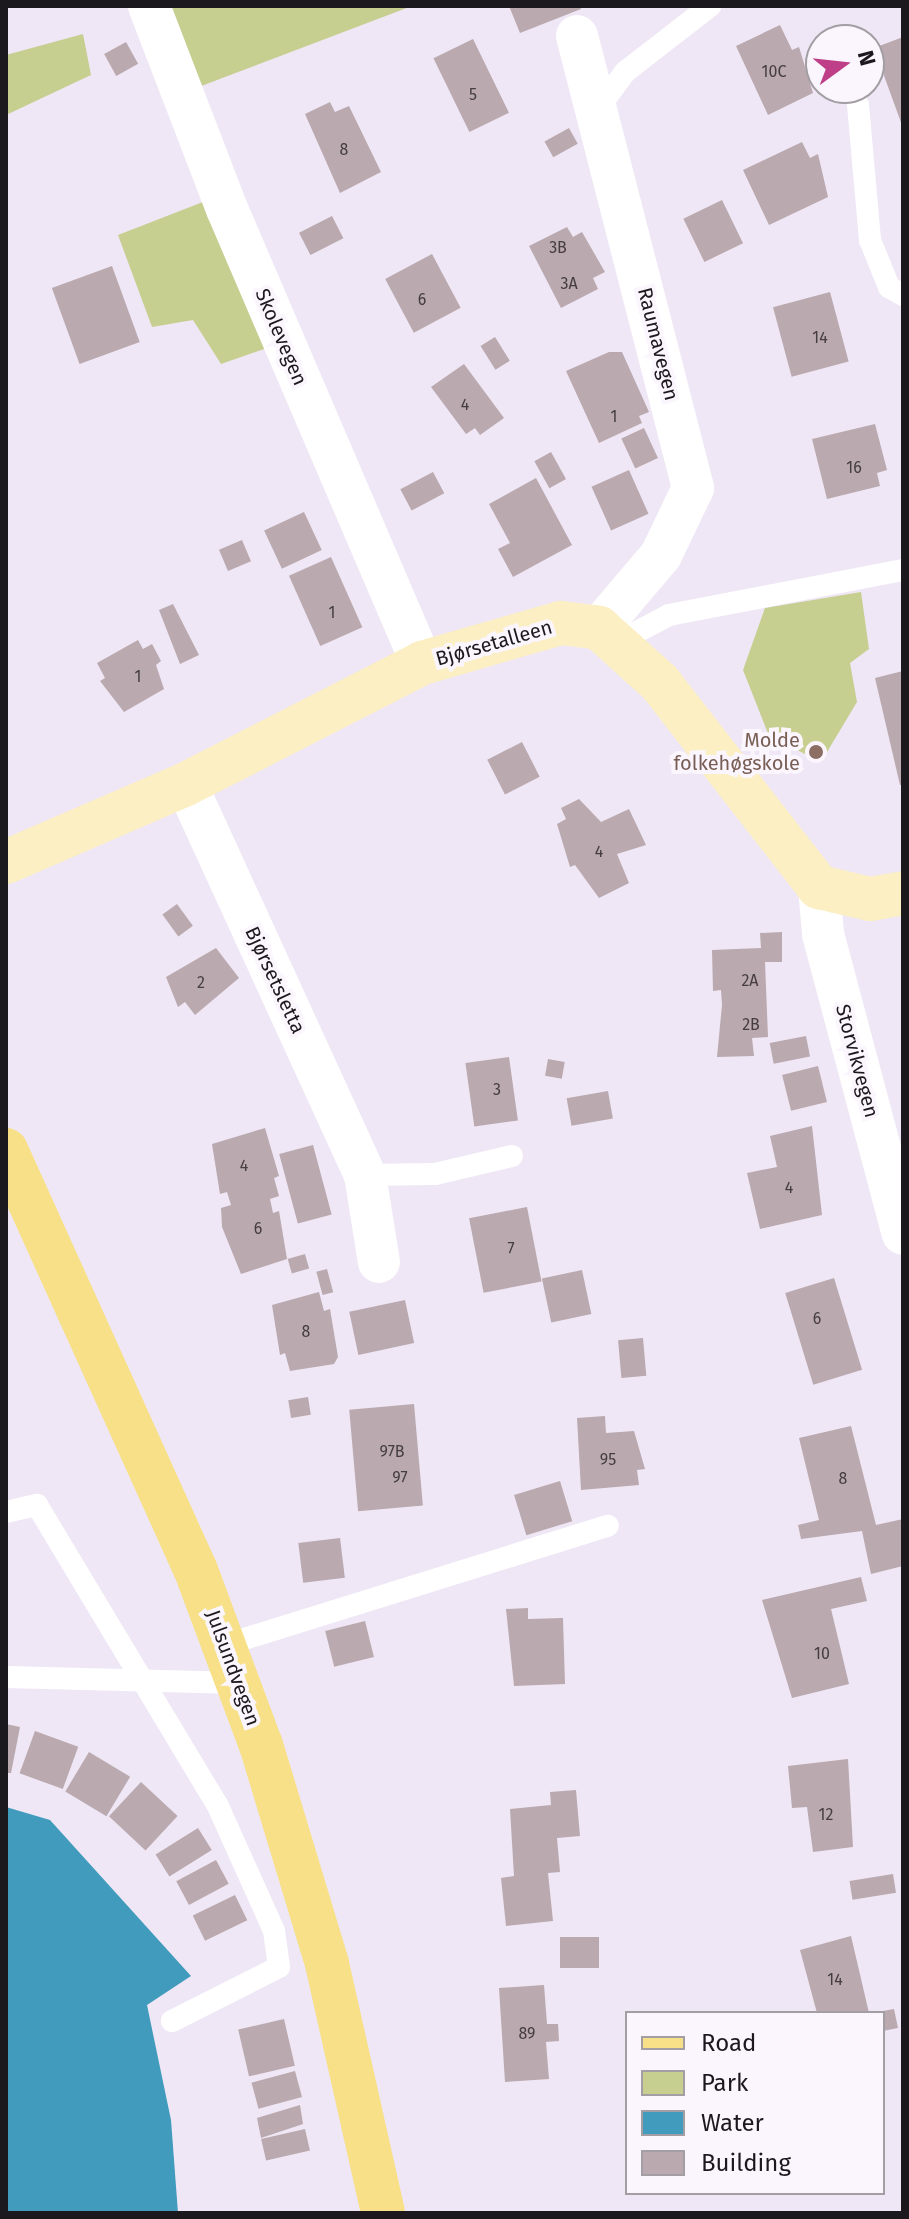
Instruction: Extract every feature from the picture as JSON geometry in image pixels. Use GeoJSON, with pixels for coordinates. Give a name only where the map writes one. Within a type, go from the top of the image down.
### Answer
{"type":"FeatureCollection","features":[{"type":"Feature","properties":{"kind":"main road","name":"Bjørsetalleen"},"geometry":{"type":"LineString","coordinates":[[6,862],[186,784],[422,663],[561,623],[608,636]]}},
{"type":"Feature","properties":{"kind":"main road"},"geometry":{"type":"LineString","coordinates":[[608,636],[660,683],[819,887],[870,899],[903,893]]}},
{"type":"Feature","properties":{"kind":"main road","name":"Julsundvegen"},"geometry":{"type":"LineString","coordinates":[[6,1150],[232,1664],[323,1949],[383,2213]]}},
{"type":"Feature","properties":{"kind":"street","name":"Skolevegen"},"geometry":{"type":"LineString","coordinates":[[149,6],[227,209],[422,663]]}},
{"type":"Feature","properties":{"kind":"street","name":"Raumavegen"},"geometry":{"type":"LineString","coordinates":[[577,36],[693,488],[661,555],[608,636]]}},
{"type":"Feature","properties":{"kind":"street","name":"Bjørsetsletta"},"geometry":{"type":"LineString","coordinates":[[186,784],[365,1175],[379,1262]]}},
{"type":"Feature","properties":{"kind":"street","name":"Storvikvegen"},"geometry":{"type":"LineString","coordinates":[[819,887],[823,934],[903,1234]]}},
{"type":"Feature","properties":{"kind":"lane"},"geometry":{"type":"LineString","coordinates":[[597,110],[625,72],[710,6]]}},
{"type":"Feature","properties":{"kind":"lane"},"geometry":{"type":"LineString","coordinates":[[858,105],[870,240],[889,287],[903,295]]}},
{"type":"Feature","properties":{"kind":"lane"},"geometry":{"type":"LineString","coordinates":[[608,636],[669,615],[903,570]]}},
{"type":"Feature","properties":{"kind":"lane"},"geometry":{"type":"LineString","coordinates":[[365,1175],[435,1174],[512,1156]]}},
{"type":"Feature","properties":{"kind":"lane"},"geometry":{"type":"LineString","coordinates":[[6,1512],[37,1505],[217,1804],[274,1931],[279,1967],[172,2021]]}},
{"type":"Feature","properties":{"kind":"lane"},"geometry":{"type":"LineString","coordinates":[[6,1677],[140,1680],[232,1664],[608,1526]]}},
{"type":"Feature","properties":{"kind":"green space"},"geometry":{"type":"Polygon","coordinates":[[[163,6],[412,6],[196,88],[163,6]]]}},
{"type":"Feature","properties":{"kind":"green space"},"geometry":{"type":"Polygon","coordinates":[[[83,34],[91,75],[6,115],[6,55],[83,34]]]}},
{"type":"Feature","properties":{"kind":"green space"},"geometry":{"type":"Polygon","coordinates":[[[208,200],[267,348],[221,364],[193,320],[152,327],[118,235],[208,200]]]}},
{"type":"Feature","properties":{"kind":"green space"},"geometry":{"type":"Polygon","coordinates":[[[861,592],[869,649],[850,663],[857,702],[821,762],[769,736],[743,670],[765,608],[861,592]]]}},
{"type":"Feature","properties":{"kind":"water"},"geometry":{"type":"Polygon","coordinates":[[[6,1807],[50,1820],[191,1976],[147,2005],[171,2120],[178,2213],[6,2213],[6,1807]]]}},
{"type":"Feature","properties":{"kind":"building"},"geometry":{"type":"Polygon","coordinates":[[[509,6],[580,6],[581,9],[520,33],[509,6]]]}},
{"type":"Feature","properties":{"kind":"building"},"geometry":{"type":"Polygon","coordinates":[[[780,25],[792,50],[799,47],[805,67],[805,97],[768,115],[736,46],[780,25]]]}},
{"type":"Feature","properties":{"kind":"building"},"geometry":{"type":"Polygon","coordinates":[[[903,37],[903,128],[885,78],[885,44],[903,37]]]}},
{"type":"Feature","properties":{"kind":"building"},"geometry":{"type":"Polygon","coordinates":[[[473,39],[509,113],[469,132],[433,58],[473,39]]]}},
{"type":"Feature","properties":{"kind":"building"},"geometry":{"type":"Polygon","coordinates":[[[126,42],[138,64],[116,76],[104,54],[126,42]]]}},
{"type":"Feature","properties":{"kind":"building"},"geometry":{"type":"Polygon","coordinates":[[[330,102],[335,112],[349,106],[381,172],[340,193],[305,114],[330,102]]]}},
{"type":"Feature","properties":{"kind":"building"},"geometry":{"type":"Polygon","coordinates":[[[569,128],[578,144],[553,157],[545,142],[569,128]]]}},
{"type":"Feature","properties":{"kind":"building"},"geometry":{"type":"Polygon","coordinates":[[[802,142],[810,158],[818,154],[828,197],[769,225],[743,170],[802,142]]]}},
{"type":"Feature","properties":{"kind":"building"},"geometry":{"type":"Polygon","coordinates":[[[722,200],[743,243],[704,262],[683,219],[722,200]]]}},
{"type":"Feature","properties":{"kind":"building"},"geometry":{"type":"Polygon","coordinates":[[[332,216],[343,238],[310,255],[299,233],[332,216]]]}},
{"type":"Feature","properties":{"kind":"building"},"geometry":{"type":"Polygon","coordinates":[[[567,227],[573,237],[582,232],[605,272],[593,278],[598,289],[561,308],[529,246],[567,227]]]}},
{"type":"Feature","properties":{"kind":"building"},"geometry":{"type":"Polygon","coordinates":[[[432,254],[461,308],[414,333],[385,279],[432,254]]]}},
{"type":"Feature","properties":{"kind":"building"},"geometry":{"type":"Polygon","coordinates":[[[112,266],[140,342],[80,364],[52,288],[112,266]]]}},
{"type":"Feature","properties":{"kind":"building"},"geometry":{"type":"Polygon","coordinates":[[[830,292],[849,362],[792,377],[773,307],[830,292]]]}},
{"type":"Feature","properties":{"kind":"building"},"geometry":{"type":"Polygon","coordinates":[[[495,337],[510,361],[495,370],[481,346],[495,337]]]}},
{"type":"Feature","properties":{"kind":"building"},"geometry":{"type":"Polygon","coordinates":[[[609,352],[622,352],[649,412],[639,416],[642,423],[599,443],[566,371],[609,352]]]}},
{"type":"Feature","properties":{"kind":"building"},"geometry":{"type":"Polygon","coordinates":[[[464,364],[504,418],[480,435],[475,428],[466,434],[431,387],[464,364]]]}},
{"type":"Feature","properties":{"kind":"building"},"geometry":{"type":"Polygon","coordinates":[[[875,424],[887,470],[877,473],[880,486],[827,499],[812,439],[875,424]]]}},
{"type":"Feature","properties":{"kind":"building"},"geometry":{"type":"Polygon","coordinates":[[[644,428],[658,458],[635,468],[621,439],[644,428]]]}},
{"type":"Feature","properties":{"kind":"building"},"geometry":{"type":"Polygon","coordinates":[[[551,452],[566,479],[549,488],[534,461],[551,452]]]}},
{"type":"Feature","properties":{"kind":"building"},"geometry":{"type":"Polygon","coordinates":[[[629,470],[649,514],[611,531],[592,487],[629,470]]]}},
{"type":"Feature","properties":{"kind":"building"},"geometry":{"type":"Polygon","coordinates":[[[433,472],[444,493],[412,511],[400,489],[433,472]]]}},
{"type":"Feature","properties":{"kind":"building"},"geometry":{"type":"Polygon","coordinates":[[[536,478],[572,545],[513,577],[498,549],[510,543],[489,504],[536,478]]]}},
{"type":"Feature","properties":{"kind":"building"},"geometry":{"type":"Polygon","coordinates":[[[304,512],[322,550],[282,569],[264,531],[304,512]]]}},
{"type":"Feature","properties":{"kind":"building"},"geometry":{"type":"Polygon","coordinates":[[[242,540],[251,561],[228,571],[219,550],[242,540]]]}},
{"type":"Feature","properties":{"kind":"building"},"geometry":{"type":"Polygon","coordinates":[[[331,557],[362,627],[320,646],[289,576],[331,557]]]}},
{"type":"Feature","properties":{"kind":"building"},"geometry":{"type":"Polygon","coordinates":[[[173,604],[199,655],[180,664],[159,610],[173,604]]]}},
{"type":"Feature","properties":{"kind":"building"},"geometry":{"type":"Polygon","coordinates":[[[138,640],[143,649],[152,644],[161,661],[156,665],[164,689],[124,712],[100,681],[105,678],[97,663],[138,640]]]}},
{"type":"Feature","properties":{"kind":"building"},"geometry":{"type":"Polygon","coordinates":[[[903,671],[903,785],[900,785],[875,678],[903,671]]]}},
{"type":"Feature","properties":{"kind":"building"},"geometry":{"type":"Polygon","coordinates":[[[522,742],[540,777],[505,794],[487,760],[522,742]]]}},
{"type":"Feature","properties":{"kind":"building"},"geometry":{"type":"Polygon","coordinates":[[[579,799],[601,822],[629,809],[646,845],[617,854],[629,883],[599,898],[575,865],[570,867],[557,824],[566,819],[561,808],[579,799]]]}},
{"type":"Feature","properties":{"kind":"building"},"geometry":{"type":"Polygon","coordinates":[[[177,904],[193,926],[178,936],[162,915],[177,904]]]}},
{"type":"Feature","properties":{"kind":"building"},"geometry":{"type":"Polygon","coordinates":[[[782,932],[782,962],[765,962],[768,1037],[752,1038],[754,1056],[717,1057],[722,1005],[721,990],[713,991],[712,950],[761,948],[760,933],[782,932]]]}},
{"type":"Feature","properties":{"kind":"building"},"geometry":{"type":"Polygon","coordinates":[[[216,948],[239,978],[195,1015],[185,1002],[178,1007],[166,977],[216,948]]]}},
{"type":"Feature","properties":{"kind":"building"},"geometry":{"type":"Polygon","coordinates":[[[806,1036],[810,1057],[774,1064],[770,1043],[806,1036]]]}},
{"type":"Feature","properties":{"kind":"building"},"geometry":{"type":"Polygon","coordinates":[[[509,1057],[518,1120],[474,1127],[465,1063],[509,1057]]]}},
{"type":"Feature","properties":{"kind":"building"},"geometry":{"type":"Polygon","coordinates":[[[548,1059],[565,1062],[562,1079],[545,1076],[548,1059]]]}},
{"type":"Feature","properties":{"kind":"building"},"geometry":{"type":"Polygon","coordinates":[[[818,1066],[827,1102],[791,1111],[782,1075],[818,1066]]]}},
{"type":"Feature","properties":{"kind":"building"},"geometry":{"type":"Polygon","coordinates":[[[608,1091],[613,1119],[572,1126],[567,1098],[608,1091]]]}},
{"type":"Feature","properties":{"kind":"building"},"geometry":{"type":"Polygon","coordinates":[[[812,1126],[822,1215],[760,1229],[747,1173],[777,1167],[770,1136],[812,1126]]]}},
{"type":"Feature","properties":{"kind":"building"},"geometry":{"type":"Polygon","coordinates":[[[265,1128],[279,1176],[274,1178],[279,1196],[270,1199],[273,1213],[279,1211],[287,1259],[241,1274],[222,1227],[221,1208],[231,1205],[227,1192],[220,1194],[212,1144],[265,1128]]]}},
{"type":"Feature","properties":{"kind":"building"},"geometry":{"type":"Polygon","coordinates":[[[313,1145],[332,1215],[298,1224],[279,1154],[313,1145]]]}},
{"type":"Feature","properties":{"kind":"building"},"geometry":{"type":"Polygon","coordinates":[[[527,1207],[542,1282],[484,1293],[469,1218],[527,1207]]]}},
{"type":"Feature","properties":{"kind":"building"},"geometry":{"type":"Polygon","coordinates":[[[305,1254],[309,1268],[292,1273],[288,1259],[305,1254]]]}},
{"type":"Feature","properties":{"kind":"building"},"geometry":{"type":"Polygon","coordinates":[[[327,1269],[333,1292],[323,1295],[316,1272],[327,1269]]]}},
{"type":"Feature","properties":{"kind":"building"},"geometry":{"type":"Polygon","coordinates":[[[582,1270],[591,1314],[551,1323],[542,1279],[582,1270]]]}},
{"type":"Feature","properties":{"kind":"building"},"geometry":{"type":"Polygon","coordinates":[[[834,1278],[862,1370],[813,1385],[785,1293],[834,1278]]]}},
{"type":"Feature","properties":{"kind":"building"},"geometry":{"type":"Polygon","coordinates":[[[319,1292],[324,1311],[330,1309],[338,1357],[334,1364],[290,1371],[285,1353],[280,1355],[272,1305],[319,1292]]]}},
{"type":"Feature","properties":{"kind":"building"},"geometry":{"type":"Polygon","coordinates":[[[405,1300],[414,1343],[358,1355],[349,1312],[405,1300]]]}},
{"type":"Feature","properties":{"kind":"building"},"geometry":{"type":"Polygon","coordinates":[[[643,1338],[646,1376],[621,1378],[618,1340],[643,1338]]]}},
{"type":"Feature","properties":{"kind":"building"},"geometry":{"type":"Polygon","coordinates":[[[308,1397],[311,1415],[291,1418],[288,1400],[308,1397]]]}},
{"type":"Feature","properties":{"kind":"building"},"geometry":{"type":"Polygon","coordinates":[[[414,1404],[423,1506],[358,1511],[349,1410],[414,1404]]]}},
{"type":"Feature","properties":{"kind":"building"},"geometry":{"type":"Polygon","coordinates":[[[605,1416],[606,1433],[634,1431],[645,1469],[637,1470],[639,1485],[581,1490],[577,1418],[605,1416]]]}},
{"type":"Feature","properties":{"kind":"building"},"geometry":{"type":"Polygon","coordinates":[[[851,1426],[876,1525],[903,1519],[903,1566],[871,1574],[862,1531],[801,1539],[798,1525],[819,1520],[799,1438],[851,1426]]]}},
{"type":"Feature","properties":{"kind":"building"},"geometry":{"type":"Polygon","coordinates":[[[560,1481],[572,1521],[526,1535],[514,1495],[560,1481]]]}},
{"type":"Feature","properties":{"kind":"building"},"geometry":{"type":"Polygon","coordinates":[[[340,1538],[345,1578],[303,1583],[298,1543],[340,1538]]]}},
{"type":"Feature","properties":{"kind":"building"},"geometry":{"type":"Polygon","coordinates":[[[861,1577],[867,1601],[831,1609],[849,1684],[792,1698],[762,1600],[861,1577]]]}},
{"type":"Feature","properties":{"kind":"building"},"geometry":{"type":"Polygon","coordinates":[[[528,1608],[528,1619],[563,1618],[565,1684],[514,1686],[506,1609],[528,1608]]]}},
{"type":"Feature","properties":{"kind":"building"},"geometry":{"type":"Polygon","coordinates":[[[365,1621],[374,1657],[334,1667],[325,1631],[365,1621]]]}},
{"type":"Feature","properties":{"kind":"building"},"geometry":{"type":"Polygon","coordinates":[[[6,1724],[20,1727],[11,1773],[6,1773],[6,1724]]]}},
{"type":"Feature","properties":{"kind":"building"},"geometry":{"type":"Polygon","coordinates":[[[35,1731],[78,1747],[63,1789],[20,1773],[35,1731]]]}},
{"type":"Feature","properties":{"kind":"building"},"geometry":{"type":"Polygon","coordinates":[[[89,1752],[130,1777],[106,1816],[65,1791],[89,1752]]]}},
{"type":"Feature","properties":{"kind":"building"},"geometry":{"type":"Polygon","coordinates":[[[848,1759],[853,1847],[813,1852],[807,1807],[792,1808],[788,1766],[848,1759]]]}},
{"type":"Feature","properties":{"kind":"building"},"geometry":{"type":"Polygon","coordinates":[[[141,1782],[178,1816],[146,1850],[109,1816],[141,1782]]]}},
{"type":"Feature","properties":{"kind":"building"},"geometry":{"type":"Polygon","coordinates":[[[576,1790],[580,1836],[557,1838],[560,1872],[548,1873],[553,1921],[506,1926],[501,1878],[514,1876],[510,1809],[551,1805],[550,1792],[576,1790]]]}},
{"type":"Feature","properties":{"kind":"building"},"geometry":{"type":"Polygon","coordinates":[[[198,1828],[212,1850],[169,1877],[156,1854],[198,1828]]]}},
{"type":"Feature","properties":{"kind":"building"},"geometry":{"type":"Polygon","coordinates":[[[216,1860],[229,1884],[189,1905],[176,1881],[216,1860]]]}},
{"type":"Feature","properties":{"kind":"building"},"geometry":{"type":"Polygon","coordinates":[[[893,1874],[896,1893],[853,1900],[850,1881],[893,1874]]]}},
{"type":"Feature","properties":{"kind":"building"},"geometry":{"type":"Polygon","coordinates":[[[235,1895],[247,1920],[205,1941],[193,1916],[235,1895]]]}},
{"type":"Feature","properties":{"kind":"building"},"geometry":{"type":"Polygon","coordinates":[[[851,1936],[869,2011],[816,2011],[800,1950],[851,1936]]]}},
{"type":"Feature","properties":{"kind":"building"},"geometry":{"type":"Polygon","coordinates":[[[560,1937],[599,1937],[599,1968],[560,1968],[560,1937]]]}},
{"type":"Feature","properties":{"kind":"building"},"geometry":{"type":"Polygon","coordinates":[[[544,1985],[547,2024],[558,2024],[559,2041],[546,2042],[549,2079],[505,2082],[499,1988],[544,1985]]]}},
{"type":"Feature","properties":{"kind":"building"},"geometry":{"type":"Polygon","coordinates":[[[894,2009],[898,2028],[885,2031],[883,2011],[894,2009]]]}},
{"type":"Feature","properties":{"kind":"building"},"geometry":{"type":"Polygon","coordinates":[[[284,2019],[295,2066],[249,2076],[238,2030],[284,2019]]]}},
{"type":"Feature","properties":{"kind":"building"},"geometry":{"type":"Polygon","coordinates":[[[295,2071],[302,2097],[259,2109],[252,2083],[295,2071]]]}},
{"type":"Feature","properties":{"kind":"building"},"geometry":{"type":"Polygon","coordinates":[[[300,2105],[303,2124],[261,2138],[257,2118],[300,2105]]]}},
{"type":"Feature","properties":{"kind":"building"},"geometry":{"type":"Polygon","coordinates":[[[305,2129],[310,2150],[266,2161],[261,2139],[305,2129]]]}},
{"type":"Feature","properties":{"kind":"place","name":"Molde folkehøgskole"},"geometry":{"type":"Point","coordinates":[816,752]}}]}
